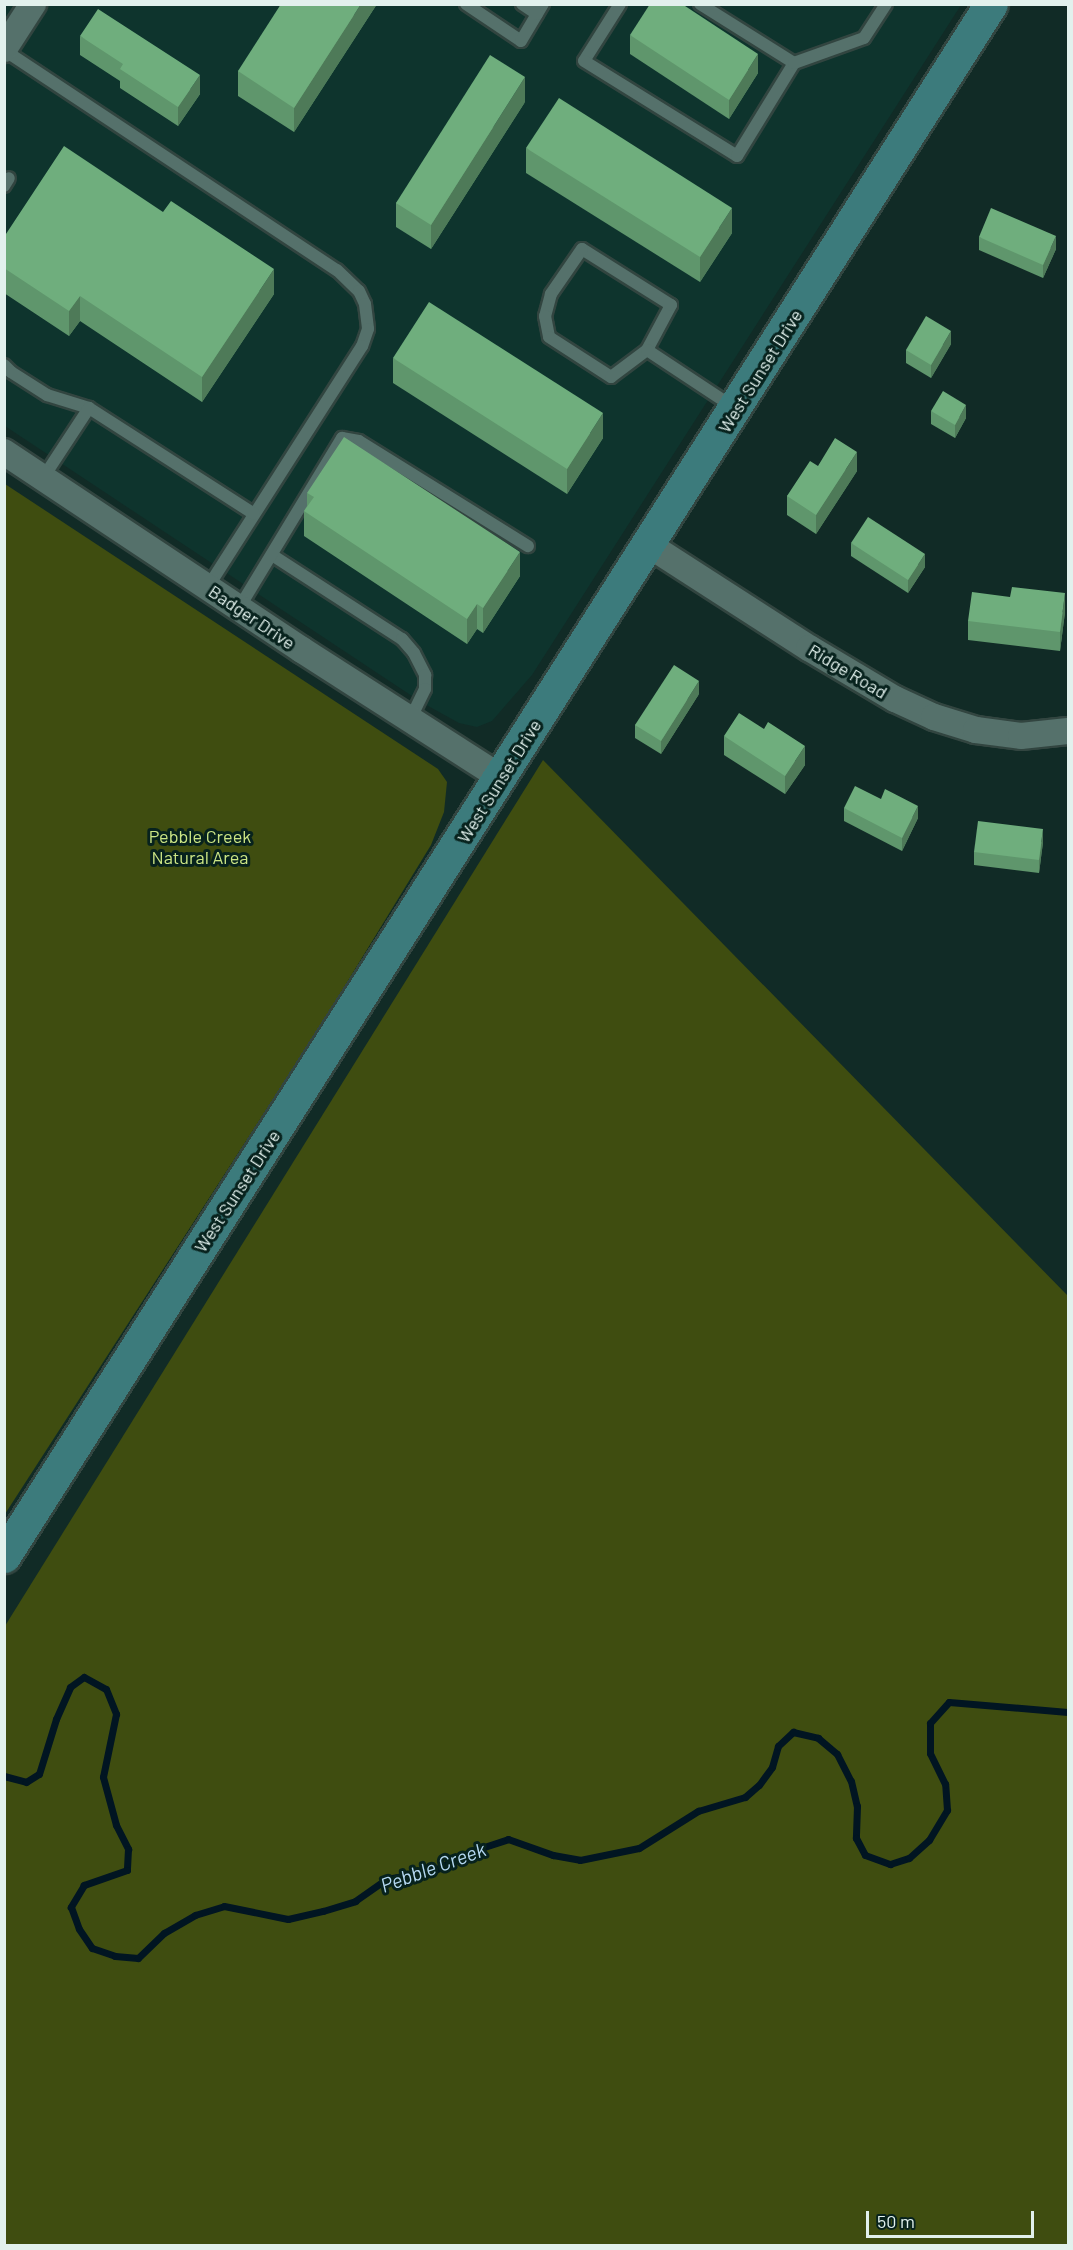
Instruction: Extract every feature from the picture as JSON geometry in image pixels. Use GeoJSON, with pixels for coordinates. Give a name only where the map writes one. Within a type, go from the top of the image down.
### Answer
{"type":"FeatureCollection","features":[{"type":"Feature","properties":{"kind":"main road","name":"West Sunset Drive"},"geometry":{"type":"LineString","coordinates":[[4,1556],[501,778],[991,4]]}},
{"type":"Feature","properties":{"kind":"street"},"geometry":{"type":"LineString","coordinates":[[4,50],[33,4]]}},
{"type":"Feature","properties":{"kind":"street","name":"Badger Drive"},"geometry":{"type":"LineString","coordinates":[[4,453],[501,778]]}},
{"type":"Feature","properties":{"kind":"street","name":"Ridge Road"},"geometry":{"type":"LineString","coordinates":[[649,545],[809,648],[895,699],[934,717],[976,730],[1021,736],[1068,731]]}},
{"type":"Feature","properties":{"kind":"lane"},"geometry":{"type":"LineString","coordinates":[[466,4],[521,41],[540,9],[522,4]]}},
{"type":"Feature","properties":{"kind":"lane"},"geometry":{"type":"LineString","coordinates":[[620,4],[585,61],[737,156],[794,63],[864,38],[886,4]]}},
{"type":"Feature","properties":{"kind":"lane"},"geometry":{"type":"LineString","coordinates":[[700,4],[794,63]]}},
{"type":"Feature","properties":{"kind":"lane"},"geometry":{"type":"LineString","coordinates":[[4,50],[336,270],[359,291],[368,316],[368,329],[362,346],[208,587]]}},
{"type":"Feature","properties":{"kind":"lane"},"geometry":{"type":"LineString","coordinates":[[582,249],[671,305],[647,350],[611,377],[549,337],[545,316],[551,294],[582,249]]}},
{"type":"Feature","properties":{"kind":"lane"},"geometry":{"type":"LineString","coordinates":[[647,350],[736,408]]}},
{"type":"Feature","properties":{"kind":"lane"},"geometry":{"type":"LineString","coordinates":[[4,365],[47,395],[89,408],[254,514]]}},
{"type":"Feature","properties":{"kind":"lane"},"geometry":{"type":"LineString","coordinates":[[43,478],[89,408]]}},
{"type":"Feature","properties":{"kind":"lane"},"geometry":{"type":"LineString","coordinates":[[239,608],[342,438],[349,437],[359,441],[528,546]]}},
{"type":"Feature","properties":{"kind":"lane"},"geometry":{"type":"LineString","coordinates":[[272,555],[402,639],[414,652],[425,675],[425,689],[410,720]]}},
{"type":"Feature","properties":{"kind":"shaded area"},"geometry":{"type":"Polygon","coordinates":[[[5,5],[961,5],[532,675],[492,721],[477,727],[459,723],[421,702],[5,426],[5,5]]]}},
{"type":"Feature","properties":{"kind":"green space","name":"Pebble Creek Natural Area"},"geometry":{"type":"Polygon","coordinates":[[[5,484],[438,769],[447,782],[444,812],[431,845],[319,1028],[5,1514],[5,484]]]}},
{"type":"Feature","properties":{"kind":"green space"},"geometry":{"type":"Polygon","coordinates":[[[543,760],[1068,1296],[1068,2245],[5,2245],[5,1626],[543,760]]]}},
{"type":"Feature","properties":{"kind":"building"},"geometry":{"type":"Polygon","coordinates":[[[281,4],[361,4],[294,108],[238,71],[281,4]]]}},
{"type":"Feature","properties":{"kind":"building"},"geometry":{"type":"Polygon","coordinates":[[[650,4],[682,4],[758,54],[729,100],[630,35],[650,4]]]}},
{"type":"Feature","properties":{"kind":"building"},"geometry":{"type":"Polygon","coordinates":[[[98,9],[200,75],[178,107],[120,69],[123,64],[80,36],[98,9]]]}},
{"type":"Feature","properties":{"kind":"building"},"geometry":{"type":"Polygon","coordinates":[[[490,55],[525,77],[431,225],[396,203],[490,55]]]}},
{"type":"Feature","properties":{"kind":"building"},"geometry":{"type":"Polygon","coordinates":[[[559,98],[732,208],[700,257],[526,148],[559,98]]]}},
{"type":"Feature","properties":{"kind":"building"},"geometry":{"type":"Polygon","coordinates":[[[64,146],[163,212],[171,201],[274,269],[202,377],[80,296],[69,311],[4,268],[4,237],[64,146]]]}},
{"type":"Feature","properties":{"kind":"building"},"geometry":{"type":"Polygon","coordinates":[[[991,208],[1056,236],[1043,265],[979,237],[991,208]]]}},
{"type":"Feature","properties":{"kind":"building"},"geometry":{"type":"Polygon","coordinates":[[[429,302],[603,413],[567,469],[393,358],[429,302]]]}},
{"type":"Feature","properties":{"kind":"building"},"geometry":{"type":"Polygon","coordinates":[[[926,316],[951,331],[931,365],[906,350],[926,316]]]}},
{"type":"Feature","properties":{"kind":"building"},"geometry":{"type":"Polygon","coordinates":[[[943,391],[966,405],[955,425],[931,411],[943,391]]]}},
{"type":"Feature","properties":{"kind":"building"},"geometry":{"type":"Polygon","coordinates":[[[344,437],[520,552],[483,608],[477,604],[467,619],[304,511],[314,497],[307,493],[344,437]]]}},
{"type":"Feature","properties":{"kind":"building"},"geometry":{"type":"Polygon","coordinates":[[[835,438],[857,452],[816,515],[787,496],[810,461],[818,466],[835,438]]]}},
{"type":"Feature","properties":{"kind":"building"},"geometry":{"type":"Polygon","coordinates":[[[868,517],[925,554],[908,580],[851,543],[868,517]]]}},
{"type":"Feature","properties":{"kind":"building"},"geometry":{"type":"Polygon","coordinates":[[[1012,587],[1065,593],[1060,632],[968,621],[972,592],[1010,597],[1012,587]]]}},
{"type":"Feature","properties":{"kind":"building"},"geometry":{"type":"Polygon","coordinates":[[[674,665],[699,681],[661,741],[635,725],[674,665]]]}},
{"type":"Feature","properties":{"kind":"building"},"geometry":{"type":"Polygon","coordinates":[[[739,713],[764,729],[768,722],[805,746],[785,776],[724,736],[739,713]]]}},
{"type":"Feature","properties":{"kind":"building"},"geometry":{"type":"Polygon","coordinates":[[[855,786],[881,799],[885,789],[918,806],[902,838],[844,808],[855,786]]]}},
{"type":"Feature","properties":{"kind":"building"},"geometry":{"type":"Polygon","coordinates":[[[978,821],[1043,829],[1039,860],[974,852],[978,821]]]}},
{"type":"Feature","properties":{"kind":"waterway","name":"Pebble Creek"},"geometry":{"type":"LineString","coordinates":[[4,1776],[26,1782],[39,1774],[56,1719],[70,1687],[84,1677],[106,1689],[116,1714],[103,1777],[116,1825],[128,1849],[127,1870],[84,1885],[71,1907],[79,1929],[92,1948],[115,1956],[138,1958],[164,1933],[195,1915],[224,1906],[288,1919],[323,1911],[355,1901],[387,1879],[435,1870],[475,1850],[508,1839],[553,1855],[580,1860],[639,1848],[698,1811],[745,1797],[759,1785],[772,1767],[778,1746],[793,1732],[818,1738],[837,1754],[851,1781],[857,1806],[856,1838],[865,1855],[890,1864],[909,1858],[929,1840],[947,1810],[945,1784],[930,1753],[930,1723],[949,1702],[1068,1712]]}}]}
